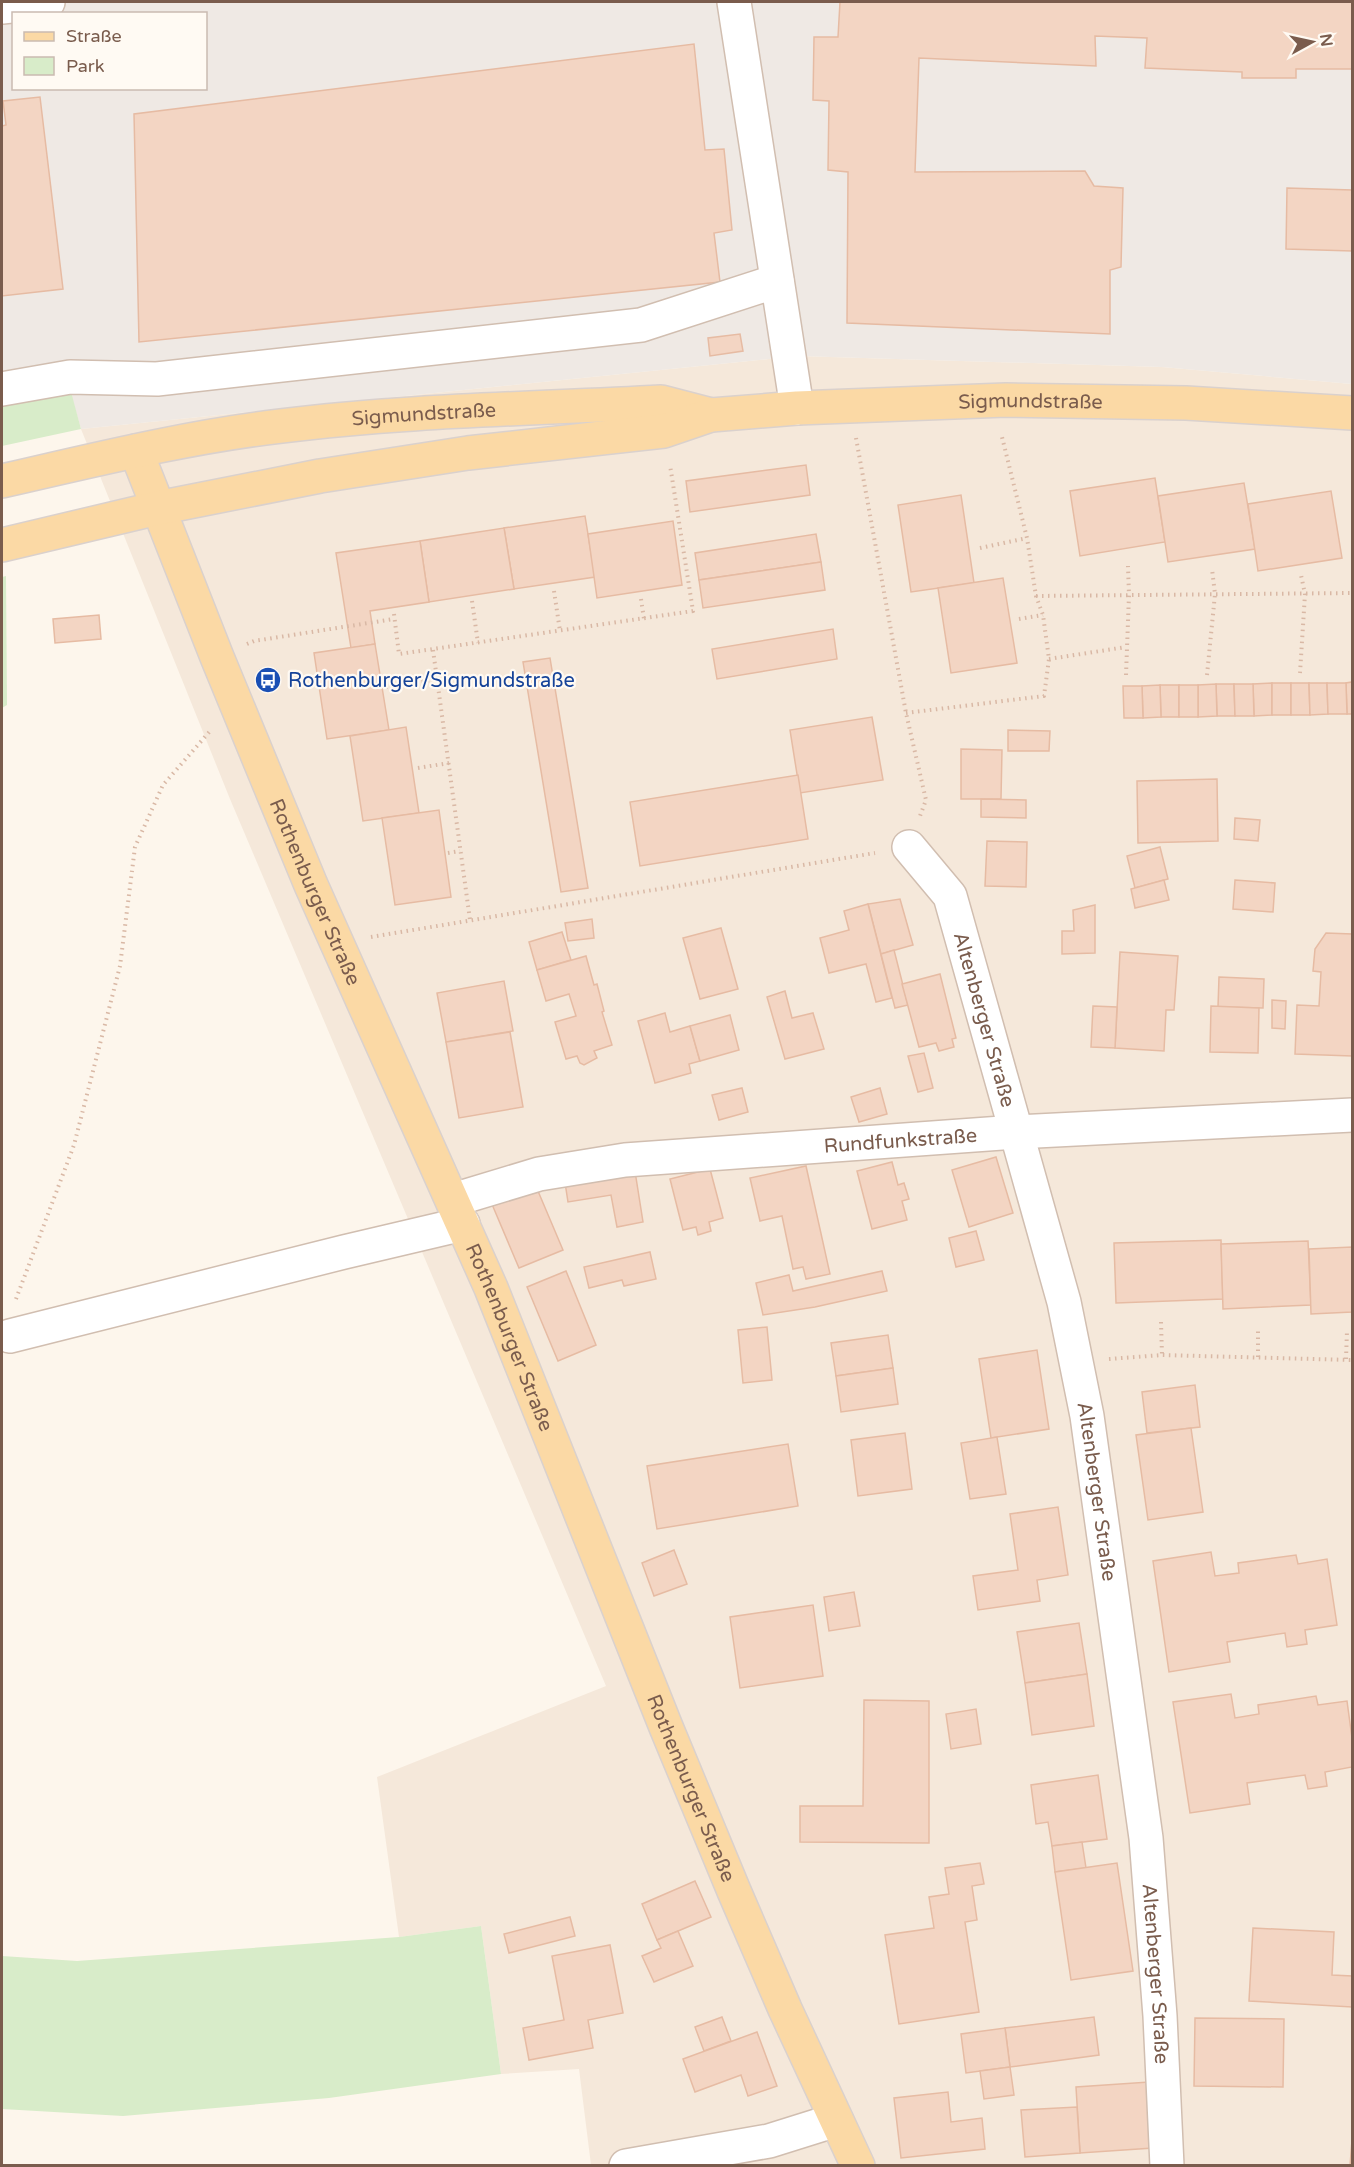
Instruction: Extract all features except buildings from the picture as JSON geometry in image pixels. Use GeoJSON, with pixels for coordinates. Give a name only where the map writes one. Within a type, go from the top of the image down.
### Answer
{"type":"FeatureCollection","features":[{"type":"Feature","properties":{"kind":"main road","name":"Sigmundstraße"},"geometry":{"type":"LineString","coordinates":[[158,508],[320,476],[435,457],[664,431],[711,415],[797,408],[1006,400],[1186,403],[1353,413]]}},
{"type":"Feature","properties":{"kind":"main road","name":"Sigmundstraße"},"geometry":{"type":"LineString","coordinates":[[136,451],[240,431],[377,416],[661,402],[711,415]]}},
{"type":"Feature","properties":{"kind":"main road"},"geometry":{"type":"LineString","coordinates":[[2,481],[136,451]]}},
{"type":"Feature","properties":{"kind":"main road","name":"Rothenburger Straße"},"geometry":{"type":"LineString","coordinates":[[136,451],[217,657],[337,943],[458,1212],[560,1459],[698,1805],[777,1989],[858,2166]]}},
{"type":"Feature","properties":{"kind":"main road"},"geometry":{"type":"LineString","coordinates":[[2,545],[158,508]]}},
{"type":"Feature","properties":{"kind":"street"},"geometry":{"type":"LineString","coordinates":[[2,7],[48,2]]}},
{"type":"Feature","properties":{"kind":"street"},"geometry":{"type":"LineString","coordinates":[[734,2],[797,408]]}},
{"type":"Feature","properties":{"kind":"street"},"geometry":{"type":"LineString","coordinates":[[2,389],[70,377],[157,379],[640,325],[777,281]]}},
{"type":"Feature","properties":{"kind":"street","name":"Altenberger Straße"},"geometry":{"type":"LineString","coordinates":[[909,847],[950,896],[1064,1302],[1087,1416],[1146,1838],[1160,2016],[1167,2166]]}},
{"type":"Feature","properties":{"kind":"street","name":"Rundfunkstraße"},"geometry":{"type":"LineString","coordinates":[[10,1336],[332,1254],[458,1212],[539,1174],[625,1160],[1016,1132],[1353,1115]]}},
{"type":"Feature","properties":{"kind":"street"},"geometry":{"type":"LineString","coordinates":[[626,2166],[769,2140],[837,2120]]}},
{"type":"Feature","properties":{"kind":"path"},"geometry":{"type":"LineString","coordinates":[[906,713],[1044,696],[1049,659],[1043,615],[1036,596],[1027,538],[1000,431],[1006,400]]}},
{"type":"Feature","properties":{"kind":"path"},"geometry":{"type":"LineString","coordinates":[[337,943],[909,847],[926,800],[906,713],[849,405]]}},
{"type":"Feature","properties":{"kind":"path"},"geometry":{"type":"LineString","coordinates":[[217,657],[254,641],[394,617],[399,654],[693,610],[664,431]]}},
{"type":"Feature","properties":{"kind":"path"},"geometry":{"type":"LineString","coordinates":[[980,548],[1027,538]]}},
{"type":"Feature","properties":{"kind":"path"},"geometry":{"type":"LineString","coordinates":[[1126,675],[1128,566]]}},
{"type":"Feature","properties":{"kind":"path"},"geometry":{"type":"LineString","coordinates":[[1207,675],[1215,594],[1212,569]]}},
{"type":"Feature","properties":{"kind":"path"},"geometry":{"type":"LineString","coordinates":[[1300,673],[1305,594],[1301,575]]}},
{"type":"Feature","properties":{"kind":"path"},"geometry":{"type":"LineString","coordinates":[[554,591],[560,631]]}},
{"type":"Feature","properties":{"kind":"path"},"geometry":{"type":"LineString","coordinates":[[1036,596],[1353,593]]}},
{"type":"Feature","properties":{"kind":"path"},"geometry":{"type":"LineString","coordinates":[[641,599],[644,619]]}},
{"type":"Feature","properties":{"kind":"path"},"geometry":{"type":"LineString","coordinates":[[472,601],[478,643]]}},
{"type":"Feature","properties":{"kind":"path"},"geometry":{"type":"LineString","coordinates":[[1019,619],[1043,615]]}},
{"type":"Feature","properties":{"kind":"path"},"geometry":{"type":"LineString","coordinates":[[1049,659],[1126,647]]}},
{"type":"Feature","properties":{"kind":"path"},"geometry":{"type":"LineString","coordinates":[[433,650],[470,920]]}},
{"type":"Feature","properties":{"kind":"path"},"geometry":{"type":"LineString","coordinates":[[386,687],[437,679]]}},
{"type":"Feature","properties":{"kind":"path"},"geometry":{"type":"LineString","coordinates":[[10,1336],[9,1319],[74,1145],[120,966],[135,847],[164,785],[236,703]]}},
{"type":"Feature","properties":{"kind":"path"},"geometry":{"type":"LineString","coordinates":[[418,768],[448,763]]}},
{"type":"Feature","properties":{"kind":"path"},"geometry":{"type":"LineString","coordinates":[[448,853],[460,851]]}},
{"type":"Feature","properties":{"kind":"path"},"geometry":{"type":"LineString","coordinates":[[1161,1322],[1162,1355]]}},
{"type":"Feature","properties":{"kind":"path"},"geometry":{"type":"LineString","coordinates":[[1258,1328],[1258,1357]]}},
{"type":"Feature","properties":{"kind":"path"},"geometry":{"type":"LineString","coordinates":[[1346,1359],[1347,1331]]}},
{"type":"Feature","properties":{"kind":"path"},"geometry":{"type":"LineString","coordinates":[[1076,1361],[1162,1355],[1353,1360]]}},
{"type":"Feature","properties":{"kind":"shaded area"},"geometry":{"type":"Polygon","coordinates":[[[2,2],[1352,2],[1352,384],[1162,367],[798,356],[81,429],[69,388],[2,399],[2,2]]]}},
{"type":"Feature","properties":{"kind":"shaded area"},"geometry":{"type":"Polygon","coordinates":[[[798,356],[1162,367],[1352,384],[1352,2165],[591,2165],[579,2069],[501,2074],[481,1926],[399,1937],[377,1777],[606,1686],[230,799],[81,429],[798,356]]]}},
{"type":"Feature","properties":{"kind":"green space"},"geometry":{"type":"Polygon","coordinates":[[[70,388],[81,429],[2,446],[2,399],[70,388]]]}},
{"type":"Feature","properties":{"kind":"green space"},"geometry":{"type":"Polygon","coordinates":[[[6,576],[7,705],[2,708],[2,577],[6,576]]]}},
{"type":"Feature","properties":{"kind":"green space"},"geometry":{"type":"Polygon","coordinates":[[[481,1926],[501,2074],[329,2098],[123,2116],[2,2109],[2,1956],[77,1961],[399,1937],[481,1926]]]}},
{"type":"Feature","properties":{"kind":"place","name":"Rothenburger/Sigmundstraße"},"geometry":{"type":"Point","coordinates":[268,680]}}]}
